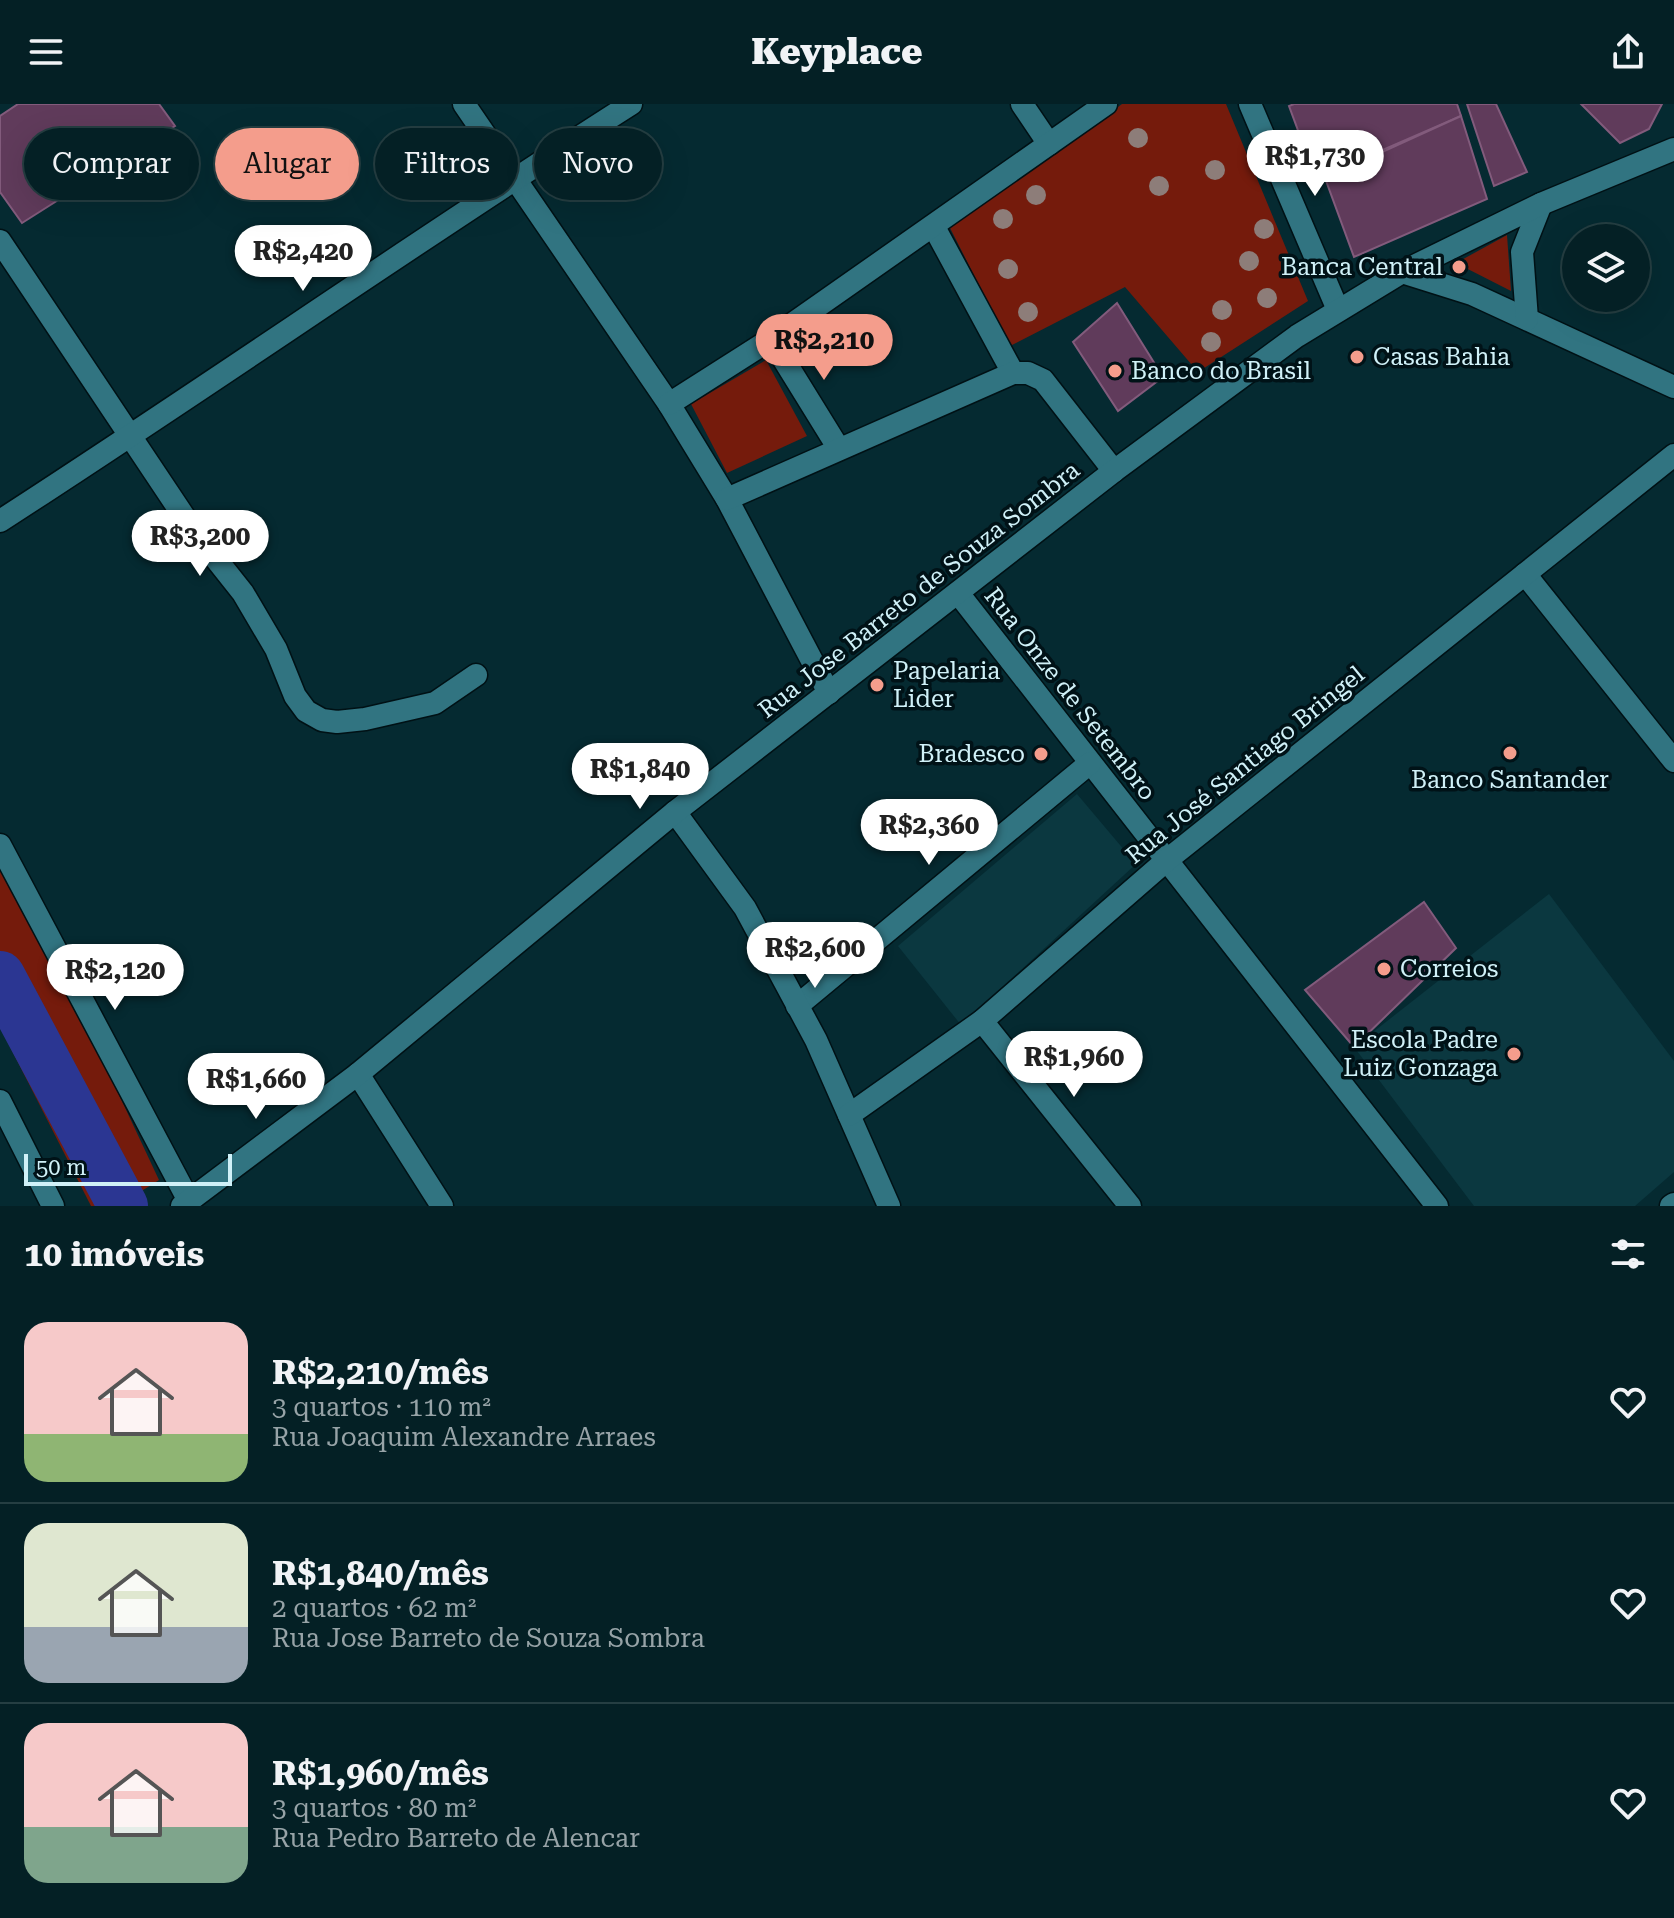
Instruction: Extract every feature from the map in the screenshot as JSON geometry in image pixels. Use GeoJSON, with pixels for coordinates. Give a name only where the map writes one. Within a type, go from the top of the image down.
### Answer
{"type":"FeatureCollection","features":[{"type":"Feature","properties":{"kind":"street"},"geometry":{"type":"LineString","coordinates":[[464,104],[481,128]]}},
{"type":"Feature","properties":{"kind":"street"},"geometry":{"type":"LineString","coordinates":[[518,176],[631,104]]}},
{"type":"Feature","properties":{"kind":"street"},"geometry":{"type":"LineString","coordinates":[[1022,104],[1049,144]]}},
{"type":"Feature","properties":{"kind":"street"},"geometry":{"type":"LineString","coordinates":[[669,404],[771,339],[1106,104]]}},
{"type":"Feature","properties":{"kind":"street"},"geometry":{"type":"LineString","coordinates":[[1250,104],[1338,310]]}},
{"type":"Feature","properties":{"kind":"street","name":"Rua Jose Barreto de Souza Sombra"},"geometry":{"type":"LineString","coordinates":[[185,1204],[358,1074],[675,812],[1114,471],[1297,336],[1402,272],[1541,204],[1674,149]]}},
{"type":"Feature","properties":{"kind":"street"},"geometry":{"type":"LineString","coordinates":[[518,182],[669,404],[727,499],[829,693]]}},
{"type":"Feature","properties":{"kind":"street"},"geometry":{"type":"LineString","coordinates":[[0,521],[482,200]]}},
{"type":"Feature","properties":{"kind":"street"},"geometry":{"type":"LineString","coordinates":[[1527,319],[1522,252],[1541,204]]}},
{"type":"Feature","properties":{"kind":"street"},"geometry":{"type":"LineString","coordinates":[[934,227],[1013,373]]}},
{"type":"Feature","properties":{"kind":"street"},"geometry":{"type":"LineString","coordinates":[[0,241],[193,530],[243,593],[276,649],[295,696],[306,711],[322,720],[365,719],[435,703],[476,675]]}},
{"type":"Feature","properties":{"kind":"street"},"geometry":{"type":"LineString","coordinates":[[1402,272],[1472,294],[1674,387]]}},
{"type":"Feature","properties":{"kind":"street"},"geometry":{"type":"LineString","coordinates":[[771,339],[839,449]]}},
{"type":"Feature","properties":{"kind":"street"},"geometry":{"type":"LineString","coordinates":[[727,499],[1013,373],[1036,374],[1043,380],[1114,471]]}},
{"type":"Feature","properties":{"kind":"street","name":"Rua José Santiago Bringel"},"geometry":{"type":"LineString","coordinates":[[849,1115],[982,1021],[1167,860],[1674,455]]}},
{"type":"Feature","properties":{"kind":"street"},"geometry":{"type":"LineString","coordinates":[[1525,574],[1674,761]]}},
{"type":"Feature","properties":{"kind":"street","name":"Rua Onze de Setembro"},"geometry":{"type":"LineString","coordinates":[[958,593],[1437,1206]]}},
{"type":"Feature","properties":{"kind":"street"},"geometry":{"type":"LineString","coordinates":[[797,1006],[1090,763]]}},
{"type":"Feature","properties":{"kind":"street"},"geometry":{"type":"LineString","coordinates":[[675,812],[745,908],[797,1006],[889,1206]]}},
{"type":"Feature","properties":{"kind":"street"},"geometry":{"type":"LineString","coordinates":[[0,845],[185,1204]]}},
{"type":"Feature","properties":{"kind":"street"},"geometry":{"type":"LineString","coordinates":[[982,1021],[1130,1206]]}},
{"type":"Feature","properties":{"kind":"street"},"geometry":{"type":"LineString","coordinates":[[358,1074],[442,1206]]}},
{"type":"Feature","properties":{"kind":"street"},"geometry":{"type":"LineString","coordinates":[[0,1101],[53,1206]]}},
{"type":"Feature","properties":{"kind":"shaded area"},"geometry":{"type":"Polygon","coordinates":[[[1122,104],[1226,104],[1308,301],[1198,372],[1125,287],[1010,346],[950,228],[1122,104]]]}},
{"type":"Feature","properties":{"kind":"shaded area"},"geometry":{"type":"Polygon","coordinates":[[[1507,235],[1511,291],[1456,263],[1507,235]]]}},
{"type":"Feature","properties":{"kind":"shaded area"},"geometry":{"type":"Polygon","coordinates":[[[766,360],[807,436],[727,473],[691,404],[766,360]]]}},
{"type":"Feature","properties":{"kind":"shaded area"},"geometry":{"type":"Polygon","coordinates":[[[1077,794],[1136,864],[961,1025],[898,946],[1077,794]]]}},
{"type":"Feature","properties":{"kind":"shaded area"},"geometry":{"type":"Polygon","coordinates":[[[0,867],[105,1065],[159,1180],[118,1206],[91,1206],[0,1027],[0,867]]]}},
{"type":"Feature","properties":{"kind":"shaded area","name":"Escola Padre Luiz Gonzaga"},"geometry":{"type":"Polygon","coordinates":[[[1549,894],[1674,1061],[1674,1172],[1635,1206],[1474,1206],[1354,1047],[1549,894]]]}},
{"type":"Feature","properties":{"kind":"building"},"geometry":{"type":"Polygon","coordinates":[[[18,104],[159,104],[175,126],[24,128],[24,200],[58,200],[22,223],[0,192],[0,116],[18,104]]]}},
{"type":"Feature","properties":{"kind":"building"},"geometry":{"type":"Polygon","coordinates":[[[1457,104],[1461,116],[1316,179],[1289,106],[1457,104]]]}},
{"type":"Feature","properties":{"kind":"building"},"geometry":{"type":"Polygon","coordinates":[[[1467,104],[1496,104],[1527,172],[1494,186],[1467,104]]]}},
{"type":"Feature","properties":{"kind":"building"},"geometry":{"type":"Polygon","coordinates":[[[1581,104],[1662,104],[1649,129],[1620,143],[1581,104]]]}},
{"type":"Feature","properties":{"kind":"building"},"geometry":{"type":"Polygon","coordinates":[[[1461,116],[1487,199],[1354,257],[1325,178],[1461,116]]]}},
{"type":"Feature","properties":{"kind":"building"},"geometry":{"type":"Polygon","coordinates":[[[1117,303],[1163,377],[1118,411],[1073,342],[1117,303]]]}},
{"type":"Feature","properties":{"kind":"building","name":"Correios"},"geometry":{"type":"Polygon","coordinates":[[[1424,902],[1456,948],[1354,1047],[1305,990],[1424,902]]]}},
{"type":"Feature","properties":{"kind":"waterway"},"geometry":{"type":"LineString","coordinates":[[0,976],[123,1206]]}},
{"type":"Feature","properties":{"kind":"place","name":"Banca Central"},"geometry":{"type":"Point","coordinates":[1459,267]}},
{"type":"Feature","properties":{"kind":"place","name":"Casas Bahia"},"geometry":{"type":"Point","coordinates":[1357,357]}},
{"type":"Feature","properties":{"kind":"place","name":"Banco do Brasil"},"geometry":{"type":"Point","coordinates":[1115,371]}},
{"type":"Feature","properties":{"kind":"place","name":"Papelaria Lider"},"geometry":{"type":"Point","coordinates":[877,685]}},
{"type":"Feature","properties":{"kind":"place","name":"Banco Santander"},"geometry":{"type":"Point","coordinates":[1510,753]}},
{"type":"Feature","properties":{"kind":"place","name":"Bradesco"},"geometry":{"type":"Point","coordinates":[1041,754]}},
{"type":"Feature","properties":{"kind":"place","name":"Correios"},"geometry":{"type":"Point","coordinates":[1384,969]}},
{"type":"Feature","properties":{"kind":"place","name":"Escola Padre Luiz Gonzaga"},"geometry":{"type":"Point","coordinates":[1514,1054]}}]}
